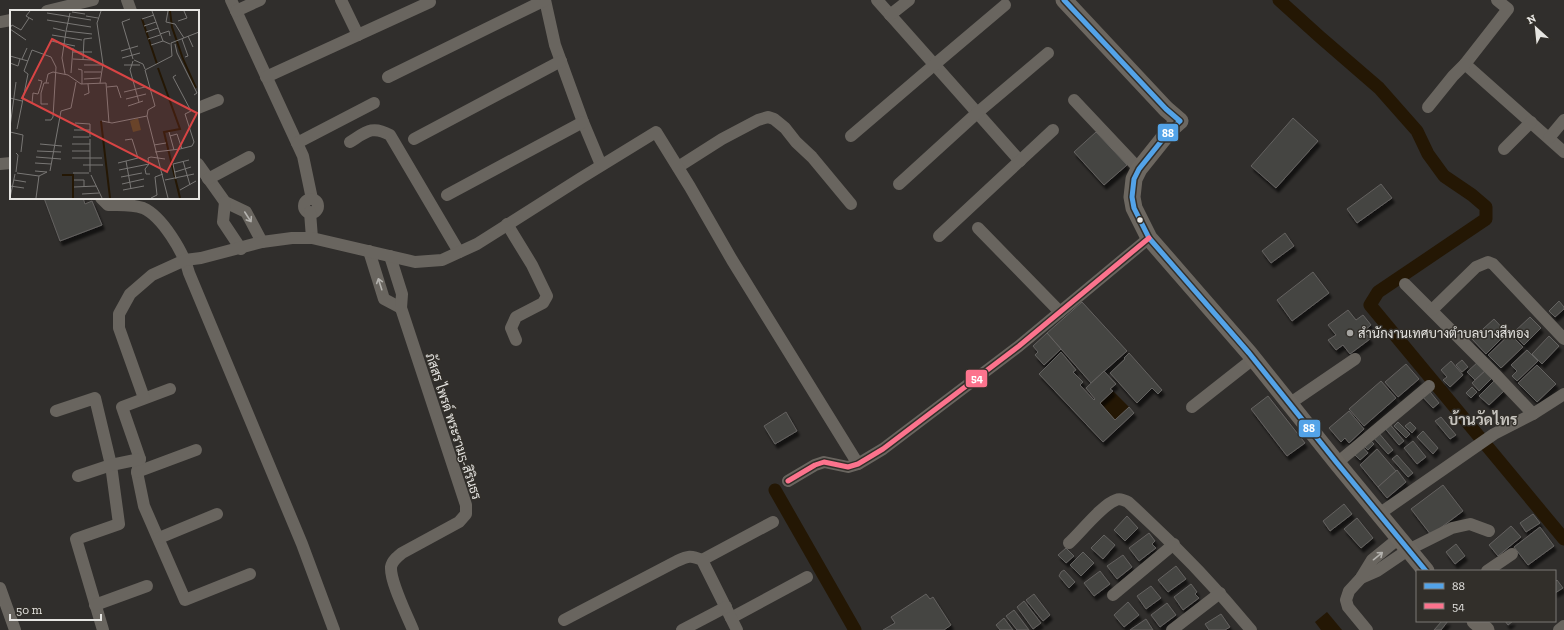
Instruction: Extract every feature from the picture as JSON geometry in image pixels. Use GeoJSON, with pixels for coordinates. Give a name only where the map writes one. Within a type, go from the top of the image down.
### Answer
{"type":"FeatureCollection","features":[{"type":"Feature","properties":{"kind":"street"},"geometry":{"type":"LineString","coordinates":[[51,10],[93,0]]}},
{"type":"Feature","properties":{"kind":"street"},"geometry":{"type":"LineString","coordinates":[[127,0],[131,10]]}},
{"type":"Feature","properties":{"kind":"street"},"geometry":{"type":"LineString","coordinates":[[260,0],[233,5],[303,156],[312,199],[315,200],[318,206],[313,212],[310,212],[312,238]]}},
{"type":"Feature","properties":{"kind":"street"},"geometry":{"type":"LineString","coordinates":[[341,0],[358,35]]}},
{"type":"Feature","properties":{"kind":"street"},"geometry":{"type":"LineString","coordinates":[[388,77],[545,0],[555,45],[583,122],[601,165]]}},
{"type":"Feature","properties":{"kind":"street"},"geometry":{"type":"LineString","coordinates":[[876,0],[1020,161]]}},
{"type":"Feature","properties":{"kind":"street"},"geometry":{"type":"LineString","coordinates":[[890,15],[909,0]]}},
{"type":"Feature","properties":{"kind":"street"},"geometry":{"type":"LineString","coordinates":[[1064,0],[1166,109],[1180,121],[1171,129],[1139,169],[1134,180],[1132,197],[1134,208],[1149,238],[1253,359],[1425,570]]}},
{"type":"Feature","properties":{"kind":"street"},"geometry":{"type":"LineString","coordinates":[[1428,107],[1453,76],[1465,64],[1508,9],[1497,0]]}},
{"type":"Feature","properties":{"kind":"street"},"geometry":{"type":"LineString","coordinates":[[266,77],[430,2]]}},
{"type":"Feature","properties":{"kind":"street"},"geometry":{"type":"LineString","coordinates":[[852,136],[1005,5]]}},
{"type":"Feature","properties":{"kind":"street"},"geometry":{"type":"LineString","coordinates":[[0,22],[10,20]]}},
{"type":"Feature","properties":{"kind":"street"},"geometry":{"type":"LineString","coordinates":[[899,184],[977,113],[1048,53]]}},
{"type":"Feature","properties":{"kind":"street"},"geometry":{"type":"LineString","coordinates":[[414,139],[561,61]]}},
{"type":"Feature","properties":{"kind":"street"},"geometry":{"type":"LineString","coordinates":[[1465,64],[1564,152]]}},
{"type":"Feature","properties":{"kind":"street"},"geometry":{"type":"LineString","coordinates":[[199,108],[218,100]]}},
{"type":"Feature","properties":{"kind":"street"},"geometry":{"type":"LineString","coordinates":[[1074,100],[1139,169]]}},
{"type":"Feature","properties":{"kind":"street"},"geometry":{"type":"LineString","coordinates":[[297,143],[374,103]]}},
{"type":"Feature","properties":{"kind":"street"},"geometry":{"type":"LineString","coordinates":[[678,167],[722,139],[758,120],[768,117],[774,118],[812,157],[851,204]]}},
{"type":"Feature","properties":{"kind":"street"},"geometry":{"type":"LineString","coordinates":[[1549,138],[1564,120]]}},
{"type":"Feature","properties":{"kind":"street"},"geometry":{"type":"LineString","coordinates":[[447,195],[583,122]]}},
{"type":"Feature","properties":{"kind":"street"},"geometry":{"type":"LineString","coordinates":[[1504,149],[1531,122]]}},
{"type":"Feature","properties":{"kind":"street"},"geometry":{"type":"LineString","coordinates":[[350,142],[369,130],[380,130],[390,135],[459,252]]}},
{"type":"Feature","properties":{"kind":"street"},"geometry":{"type":"LineString","coordinates":[[938,236],[1053,130]]}},
{"type":"Feature","properties":{"kind":"street"},"geometry":{"type":"LineString","coordinates":[[144,398],[120,328],[119,314],[130,294],[152,275],[186,260],[241,249],[262,242],[292,238],[312,238],[415,262],[442,260],[477,244],[656,132],[732,260],[858,464]]}},
{"type":"Feature","properties":{"kind":"street"},"geometry":{"type":"LineString","coordinates":[[208,180],[249,157]]}},
{"type":"Feature","properties":{"kind":"street"},"geometry":{"type":"LineString","coordinates":[[0,164],[10,163]]}},
{"type":"Feature","properties":{"kind":"street"},"geometry":{"type":"LineString","coordinates":[[199,167],[225,202],[246,212],[262,242]]}},
{"type":"Feature","properties":{"kind":"street"},"geometry":{"type":"LineString","coordinates":[[102,199],[108,205],[128,205],[142,208],[155,216],[186,260],[189,273],[302,544],[334,630]]}},
{"type":"Feature","properties":{"kind":"street"},"geometry":{"type":"LineString","coordinates":[[225,202],[223,222],[241,249]]}},
{"type":"Feature","properties":{"kind":"street"},"geometry":{"type":"LineString","coordinates":[[507,224],[532,265],[547,296],[543,303],[516,317],[511,328],[516,340]]}},
{"type":"Feature","properties":{"kind":"street"},"geometry":{"type":"LineString","coordinates":[[978,228],[1060,312]]}},
{"type":"Feature","properties":{"kind":"street"},"geometry":{"type":"LineString","coordinates":[[788,481],[815,465],[824,462],[842,467],[848,467],[858,464],[882,450],[1060,312],[1149,238]]}},
{"type":"Feature","properties":{"kind":"street"},"geometry":{"type":"LineString","coordinates":[[369,251],[384,299],[401,308],[402,294],[390,256]]}},
{"type":"Feature","properties":{"kind":"street"},"geometry":{"type":"LineString","coordinates":[[1432,310],[1476,267],[1488,262],[1493,264],[1564,339]]}},
{"type":"Feature","properties":{"kind":"street"},"geometry":{"type":"LineString","coordinates":[[1405,284],[1533,414]]}},
{"type":"Feature","properties":{"kind":"street","name":"ภัสสร ไพรด์ พระราม5-สิรินธร"},"geometry":{"type":"LineString","coordinates":[[401,308],[466,505],[466,514],[459,522],[402,553],[395,558],[391,566],[392,576],[413,630]]}},
{"type":"Feature","properties":{"kind":"street"},"geometry":{"type":"LineString","coordinates":[[1192,407],[1253,359]]}},
{"type":"Feature","properties":{"kind":"street"},"geometry":{"type":"LineString","coordinates":[[1289,404],[1355,359]]}},
{"type":"Feature","properties":{"kind":"street"},"geometry":{"type":"LineString","coordinates":[[1337,463],[1429,386]]}},
{"type":"Feature","properties":{"kind":"street"},"geometry":{"type":"LineString","coordinates":[[170,389],[122,407],[140,459],[137,472],[144,506],[185,600],[250,574]]}},
{"type":"Feature","properties":{"kind":"street"},"geometry":{"type":"LineString","coordinates":[[1379,514],[1494,434],[1533,414],[1564,394]]}},
{"type":"Feature","properties":{"kind":"street"},"geometry":{"type":"LineString","coordinates":[[56,411],[94,398],[111,466],[119,524],[76,539],[103,630]]}},
{"type":"Feature","properties":{"kind":"street"},"geometry":{"type":"LineString","coordinates":[[137,472],[196,450]]}},
{"type":"Feature","properties":{"kind":"street"},"geometry":{"type":"LineString","coordinates":[[78,476],[140,459]]}},
{"type":"Feature","properties":{"kind":"street"},"geometry":{"type":"LineString","coordinates":[[1069,543],[1108,504],[1116,499],[1122,499],[1128,502],[1174,544],[1220,593],[1250,630]]}},
{"type":"Feature","properties":{"kind":"street"},"geometry":{"type":"LineString","coordinates":[[159,538],[217,514]]}},
{"type":"Feature","properties":{"kind":"street"},"geometry":{"type":"LineString","coordinates":[[702,560],[773,522]]}},
{"type":"Feature","properties":{"kind":"street"},"geometry":{"type":"LineString","coordinates":[[1367,630],[1348,607],[1346,600],[1349,591],[1361,578],[1372,560],[1404,544],[1452,528],[1470,524],[1489,531]]}},
{"type":"Feature","properties":{"kind":"street"},"geometry":{"type":"LineString","coordinates":[[1113,595],[1174,544]]}},
{"type":"Feature","properties":{"kind":"street"},"geometry":{"type":"LineString","coordinates":[[1488,570],[1512,554]]}},
{"type":"Feature","properties":{"kind":"street"},"geometry":{"type":"LineString","coordinates":[[564,620],[686,557],[694,556],[702,560],[737,630]]}},
{"type":"Feature","properties":{"kind":"street"},"geometry":{"type":"LineString","coordinates":[[731,618],[807,577]]}},
{"type":"Feature","properties":{"kind":"street"},"geometry":{"type":"LineString","coordinates":[[95,605],[147,586]]}},
{"type":"Feature","properties":{"kind":"street"},"geometry":{"type":"LineString","coordinates":[[0,588],[15,630]]}},
{"type":"Feature","properties":{"kind":"street"},"geometry":{"type":"LineString","coordinates":[[1172,630],[1220,593]]}},
{"type":"Feature","properties":{"kind":"street"},"geometry":{"type":"LineString","coordinates":[[682,630],[726,607]]}},
{"type":"Feature","properties":{"kind":"street"},"geometry":{"type":"LineString","coordinates":[[1476,622],[1486,630]]}},
{"type":"Feature","properties":{"kind":"street"},"geometry":{"type":"LineString","coordinates":[[1560,630],[1564,626]]}},
{"type":"Feature","properties":{"kind":"shaded area"},"geometry":{"type":"Polygon","coordinates":[[[1113,391],[1129,407],[1115,420],[1100,403],[1113,391]]]}},
{"type":"Feature","properties":{"kind":"shaded area"},"geometry":{"type":"Polygon","coordinates":[[[1327,612],[1342,630],[1321,630],[1315,622],[1327,612]]]}},
{"type":"Feature","properties":{"kind":"building"},"geometry":{"type":"Polygon","coordinates":[[[1293,118],[1318,141],[1276,188],[1251,166],[1293,118]]]}},
{"type":"Feature","properties":{"kind":"building"},"geometry":{"type":"Polygon","coordinates":[[[1096,132],[1127,165],[1104,185],[1074,152],[1096,132]]]}},
{"type":"Feature","properties":{"kind":"building"},"geometry":{"type":"Polygon","coordinates":[[[1381,184],[1392,198],[1357,223],[1347,209],[1381,184]]]}},
{"type":"Feature","properties":{"kind":"building"},"geometry":{"type":"Polygon","coordinates":[[[44,199],[83,199],[85,204],[92,201],[102,225],[60,241],[44,199]]]}},
{"type":"Feature","properties":{"kind":"building"},"geometry":{"type":"Polygon","coordinates":[[[1285,233],[1294,246],[1271,263],[1262,251],[1285,233]]]}},
{"type":"Feature","properties":{"kind":"building"},"geometry":{"type":"Polygon","coordinates":[[[1313,272],[1329,293],[1292,321],[1277,300],[1313,272]]]}},
{"type":"Feature","properties":{"kind":"building"},"geometry":{"type":"Polygon","coordinates":[[[1559,301],[1564,309],[1555,317],[1549,311],[1559,301]]]}},
{"type":"Feature","properties":{"kind":"building"},"geometry":{"type":"Polygon","coordinates":[[[1082,302],[1127,351],[1091,383],[1047,333],[1082,302]]]}},
{"type":"Feature","properties":{"kind":"building","name":"สำนักงานเทศบางตำบลบางสีทอง"},"geometry":{"type":"Polygon","coordinates":[[[1348,310],[1356,320],[1363,315],[1371,325],[1364,331],[1370,339],[1350,354],[1343,345],[1336,350],[1328,340],[1336,335],[1328,325],[1348,310]]]}},
{"type":"Feature","properties":{"kind":"building"},"geometry":{"type":"Polygon","coordinates":[[[1530,317],[1541,328],[1524,345],[1513,333],[1530,317]]]}},
{"type":"Feature","properties":{"kind":"building"},"geometry":{"type":"Polygon","coordinates":[[[1494,319],[1507,333],[1486,354],[1472,339],[1494,319]]]}},
{"type":"Feature","properties":{"kind":"building"},"geometry":{"type":"Polygon","coordinates":[[[1047,333],[1061,349],[1044,365],[1035,355],[1038,352],[1033,346],[1047,333]]]}},
{"type":"Feature","properties":{"kind":"building"},"geometry":{"type":"Polygon","coordinates":[[[1510,334],[1523,347],[1501,368],[1488,355],[1510,334]]]}},
{"type":"Feature","properties":{"kind":"building"},"geometry":{"type":"Polygon","coordinates":[[[1549,336],[1559,346],[1542,364],[1532,354],[1549,336]]]}},
{"type":"Feature","properties":{"kind":"building"},"geometry":{"type":"Polygon","coordinates":[[[1527,350],[1538,361],[1517,381],[1512,376],[1517,371],[1511,365],[1527,350]]]}},
{"type":"Feature","properties":{"kind":"building"},"geometry":{"type":"Polygon","coordinates":[[[1061,352],[1076,370],[1073,372],[1083,382],[1080,385],[1094,400],[1095,399],[1086,388],[1104,371],[1116,384],[1110,389],[1113,391],[1100,403],[1115,420],[1129,407],[1134,413],[1103,442],[1039,374],[1061,352]]]}},
{"type":"Feature","properties":{"kind":"building"},"geometry":{"type":"Polygon","coordinates":[[[1129,353],[1162,390],[1158,394],[1152,388],[1137,403],[1110,373],[1125,359],[1124,358],[1129,353]]]}},
{"type":"Feature","properties":{"kind":"building"},"geometry":{"type":"Polygon","coordinates":[[[1462,360],[1468,367],[1462,372],[1456,365],[1462,360]]]}},
{"type":"Feature","properties":{"kind":"building"},"geometry":{"type":"Polygon","coordinates":[[[1451,361],[1463,375],[1450,387],[1443,380],[1447,377],[1441,370],[1451,361]]]}},
{"type":"Feature","properties":{"kind":"building"},"geometry":{"type":"Polygon","coordinates":[[[1479,361],[1487,369],[1475,380],[1467,372],[1479,361]]]}},
{"type":"Feature","properties":{"kind":"building"},"geometry":{"type":"Polygon","coordinates":[[[1406,364],[1419,379],[1398,397],[1385,382],[1406,364]]]}},
{"type":"Feature","properties":{"kind":"building"},"geometry":{"type":"Polygon","coordinates":[[[1537,365],[1556,384],[1537,402],[1518,383],[1537,365]]]}},
{"type":"Feature","properties":{"kind":"building"},"geometry":{"type":"Polygon","coordinates":[[[1487,369],[1494,376],[1479,391],[1472,383],[1487,369]]]}},
{"type":"Feature","properties":{"kind":"building"},"geometry":{"type":"Polygon","coordinates":[[[1381,381],[1396,398],[1364,426],[1349,409],[1381,381]]]}},
{"type":"Feature","properties":{"kind":"building"},"geometry":{"type":"Polygon","coordinates":[[[1494,381],[1504,391],[1489,405],[1479,396],[1494,381]]]}},
{"type":"Feature","properties":{"kind":"building"},"geometry":{"type":"Polygon","coordinates":[[[1472,387],[1477,392],[1471,398],[1466,393],[1472,387]]]}},
{"type":"Feature","properties":{"kind":"building"},"geometry":{"type":"Polygon","coordinates":[[[1427,388],[1439,403],[1433,408],[1420,394],[1427,388]]]}},
{"type":"Feature","properties":{"kind":"building"},"geometry":{"type":"Polygon","coordinates":[[[1268,396],[1305,443],[1287,456],[1251,409],[1268,396]]]}},
{"type":"Feature","properties":{"kind":"building"},"geometry":{"type":"Polygon","coordinates":[[[1349,411],[1364,429],[1349,443],[1345,438],[1341,442],[1329,428],[1349,411]]]}},
{"type":"Feature","properties":{"kind":"building"},"geometry":{"type":"Polygon","coordinates":[[[786,412],[797,431],[775,444],[764,426],[786,412]]]}},
{"type":"Feature","properties":{"kind":"building"},"geometry":{"type":"Polygon","coordinates":[[[1441,417],[1456,435],[1450,439],[1435,421],[1441,417]]]}},
{"type":"Feature","properties":{"kind":"building"},"geometry":{"type":"Polygon","coordinates":[[[1388,422],[1404,441],[1399,445],[1383,426],[1388,422]]]}},
{"type":"Feature","properties":{"kind":"building"},"geometry":{"type":"Polygon","coordinates":[[[1398,422],[1410,434],[1406,438],[1394,426],[1398,422]]]}},
{"type":"Feature","properties":{"kind":"building"},"geometry":{"type":"Polygon","coordinates":[[[1410,422],[1416,428],[1412,433],[1405,426],[1410,422]]]}},
{"type":"Feature","properties":{"kind":"building"},"geometry":{"type":"Polygon","coordinates":[[[1423,431],[1438,448],[1433,454],[1417,437],[1423,431]]]}},
{"type":"Feature","properties":{"kind":"building"},"geometry":{"type":"Polygon","coordinates":[[[1378,432],[1393,450],[1388,454],[1372,436],[1378,432]]]}},
{"type":"Feature","properties":{"kind":"building"},"geometry":{"type":"Polygon","coordinates":[[[1368,438],[1374,444],[1368,450],[1362,444],[1368,438]]]}},
{"type":"Feature","properties":{"kind":"building"},"geometry":{"type":"Polygon","coordinates":[[[1413,441],[1426,457],[1417,464],[1404,448],[1413,441]]]}},
{"type":"Feature","properties":{"kind":"building"},"geometry":{"type":"Polygon","coordinates":[[[1361,445],[1368,453],[1360,460],[1353,453],[1361,445]]]}},
{"type":"Feature","properties":{"kind":"building"},"geometry":{"type":"Polygon","coordinates":[[[1377,449],[1396,471],[1378,487],[1360,465],[1377,449]]]}},
{"type":"Feature","properties":{"kind":"building"},"geometry":{"type":"Polygon","coordinates":[[[1397,455],[1413,473],[1408,477],[1392,459],[1397,455]]]}},
{"type":"Feature","properties":{"kind":"building"},"geometry":{"type":"Polygon","coordinates":[[[1397,470],[1406,482],[1387,498],[1378,487],[1397,470]]]}},
{"type":"Feature","properties":{"kind":"building"},"geometry":{"type":"Polygon","coordinates":[[[1443,485],[1463,511],[1431,535],[1411,509],[1443,485]]]}},
{"type":"Feature","properties":{"kind":"building"},"geometry":{"type":"Polygon","coordinates":[[[1344,504],[1352,514],[1330,531],[1323,521],[1344,504]]]}},
{"type":"Feature","properties":{"kind":"building"},"geometry":{"type":"Polygon","coordinates":[[[1533,514],[1540,523],[1526,532],[1520,523],[1533,514]]]}},
{"type":"Feature","properties":{"kind":"building"},"geometry":{"type":"Polygon","coordinates":[[[1127,516],[1138,528],[1125,541],[1114,530],[1127,516]]]}},
{"type":"Feature","properties":{"kind":"building"},"geometry":{"type":"Polygon","coordinates":[[[1357,518],[1373,538],[1361,548],[1344,529],[1357,518]]]}},
{"type":"Feature","properties":{"kind":"building"},"geometry":{"type":"Polygon","coordinates":[[[1511,526],[1521,537],[1498,556],[1489,545],[1511,526]]]}},
{"type":"Feature","properties":{"kind":"building"},"geometry":{"type":"Polygon","coordinates":[[[1540,527],[1554,546],[1528,565],[1514,547],[1540,527]]]}},
{"type":"Feature","properties":{"kind":"building"},"geometry":{"type":"Polygon","coordinates":[[[1149,533],[1155,541],[1152,544],[1156,548],[1139,561],[1129,548],[1149,533]]]}},
{"type":"Feature","properties":{"kind":"building"},"geometry":{"type":"Polygon","coordinates":[[[1104,535],[1115,545],[1103,559],[1091,548],[1104,535]]]}},
{"type":"Feature","properties":{"kind":"building"},"geometry":{"type":"Polygon","coordinates":[[[1456,544],[1465,556],[1455,564],[1446,552],[1456,544]]]}},
{"type":"Feature","properties":{"kind":"building"},"geometry":{"type":"Polygon","coordinates":[[[1066,548],[1074,556],[1066,563],[1058,555],[1066,548]]]}},
{"type":"Feature","properties":{"kind":"building"},"geometry":{"type":"Polygon","coordinates":[[[1083,552],[1094,563],[1081,576],[1070,565],[1083,552]]]}},
{"type":"Feature","properties":{"kind":"building"},"geometry":{"type":"Polygon","coordinates":[[[1123,555],[1132,567],[1117,579],[1107,566],[1123,555]]]}},
{"type":"Feature","properties":{"kind":"building"},"geometry":{"type":"Polygon","coordinates":[[[1176,566],[1186,579],[1168,592],[1158,580],[1176,566]]]}},
{"type":"Feature","properties":{"kind":"building"},"geometry":{"type":"Polygon","coordinates":[[[1064,570],[1075,582],[1069,588],[1059,576],[1064,570]]]}},
{"type":"Feature","properties":{"kind":"building"},"geometry":{"type":"Polygon","coordinates":[[[1100,571],[1110,584],[1094,596],[1084,583],[1100,571]]]}},
{"type":"Feature","properties":{"kind":"building"},"geometry":{"type":"Polygon","coordinates":[[[1557,580],[1563,588],[1556,592],[1557,580]]]}},
{"type":"Feature","properties":{"kind":"building"},"geometry":{"type":"Polygon","coordinates":[[[1191,584],[1197,592],[1195,594],[1199,598],[1183,610],[1174,597],[1191,584]]]}},
{"type":"Feature","properties":{"kind":"building"},"geometry":{"type":"Polygon","coordinates":[[[1151,586],[1161,598],[1146,609],[1137,596],[1151,586]]]}},
{"type":"Feature","properties":{"kind":"building"},"geometry":{"type":"Polygon","coordinates":[[[926,594],[930,599],[933,597],[951,625],[944,630],[883,630],[895,623],[891,617],[926,594]]]}},
{"type":"Feature","properties":{"kind":"building"},"geometry":{"type":"Polygon","coordinates":[[[1034,594],[1050,615],[1043,621],[1026,600],[1034,594]]]}},
{"type":"Feature","properties":{"kind":"building"},"geometry":{"type":"Polygon","coordinates":[[[1024,601],[1041,623],[1033,629],[1017,607],[1024,601]]]}},
{"type":"Feature","properties":{"kind":"building"},"geometry":{"type":"Polygon","coordinates":[[[1128,602],[1139,615],[1124,627],[1114,615],[1128,602]]]}},
{"type":"Feature","properties":{"kind":"building"},"geometry":{"type":"Polygon","coordinates":[[[1167,603],[1176,615],[1160,627],[1151,615],[1167,603]]]}},
{"type":"Feature","properties":{"kind":"building"},"geometry":{"type":"Polygon","coordinates":[[[1014,610],[1029,630],[1017,630],[1006,616],[1014,610]]]}},
{"type":"Feature","properties":{"kind":"building"},"geometry":{"type":"Polygon","coordinates":[[[1221,614],[1230,627],[1225,630],[1209,630],[1205,624],[1221,614]]]}},
{"type":"Feature","properties":{"kind":"building"},"geometry":{"type":"Polygon","coordinates":[[[1004,618],[1013,630],[1000,630],[996,625],[1004,618]]]}},
{"type":"Feature","properties":{"kind":"building"},"geometry":{"type":"Polygon","coordinates":[[[1146,619],[1153,630],[1130,630],[1146,619]]]}},
{"type":"Feature","properties":{"kind":"building"},"geometry":{"type":"Polygon","coordinates":[[[1441,622],[1447,622],[1441,630],[1434,630],[1441,622]]]}},
{"type":"Feature","properties":{"kind":"waterway"},"geometry":{"type":"LineString","coordinates":[[1279,0],[1379,88],[1417,131],[1428,154],[1444,176],[1472,195],[1486,207],[1486,219],[1378,292],[1370,305],[1564,539]]}},
{"type":"Feature","properties":{"kind":"waterway"},"geometry":{"type":"LineString","coordinates":[[775,490],[855,630]]}},
{"type":"Feature","properties":{"kind":"transit line","name":"88"},"geometry":{"type":"LineString","coordinates":[[1064,0],[1166,109],[1180,121],[1171,129],[1139,169],[1134,179],[1132,197],[1134,208],[1149,238],[1249,353],[1425,570]]}},
{"type":"Feature","properties":{"kind":"transit line","name":"54"},"geometry":{"type":"LineString","coordinates":[[788,481],[815,465],[824,462],[848,467],[858,464],[883,449],[1019,346],[1149,238]]}},
{"type":"Feature","properties":{"kind":"place","name":"สำนักงานเทศบางตำบลบางสีทอง"},"geometry":{"type":"Point","coordinates":[1350,333]}},
{"type":"Feature","properties":{"kind":"district","name":"บ้านวัดไทร"},"geometry":{"type":"Point","coordinates":[1483,420]}}]}
